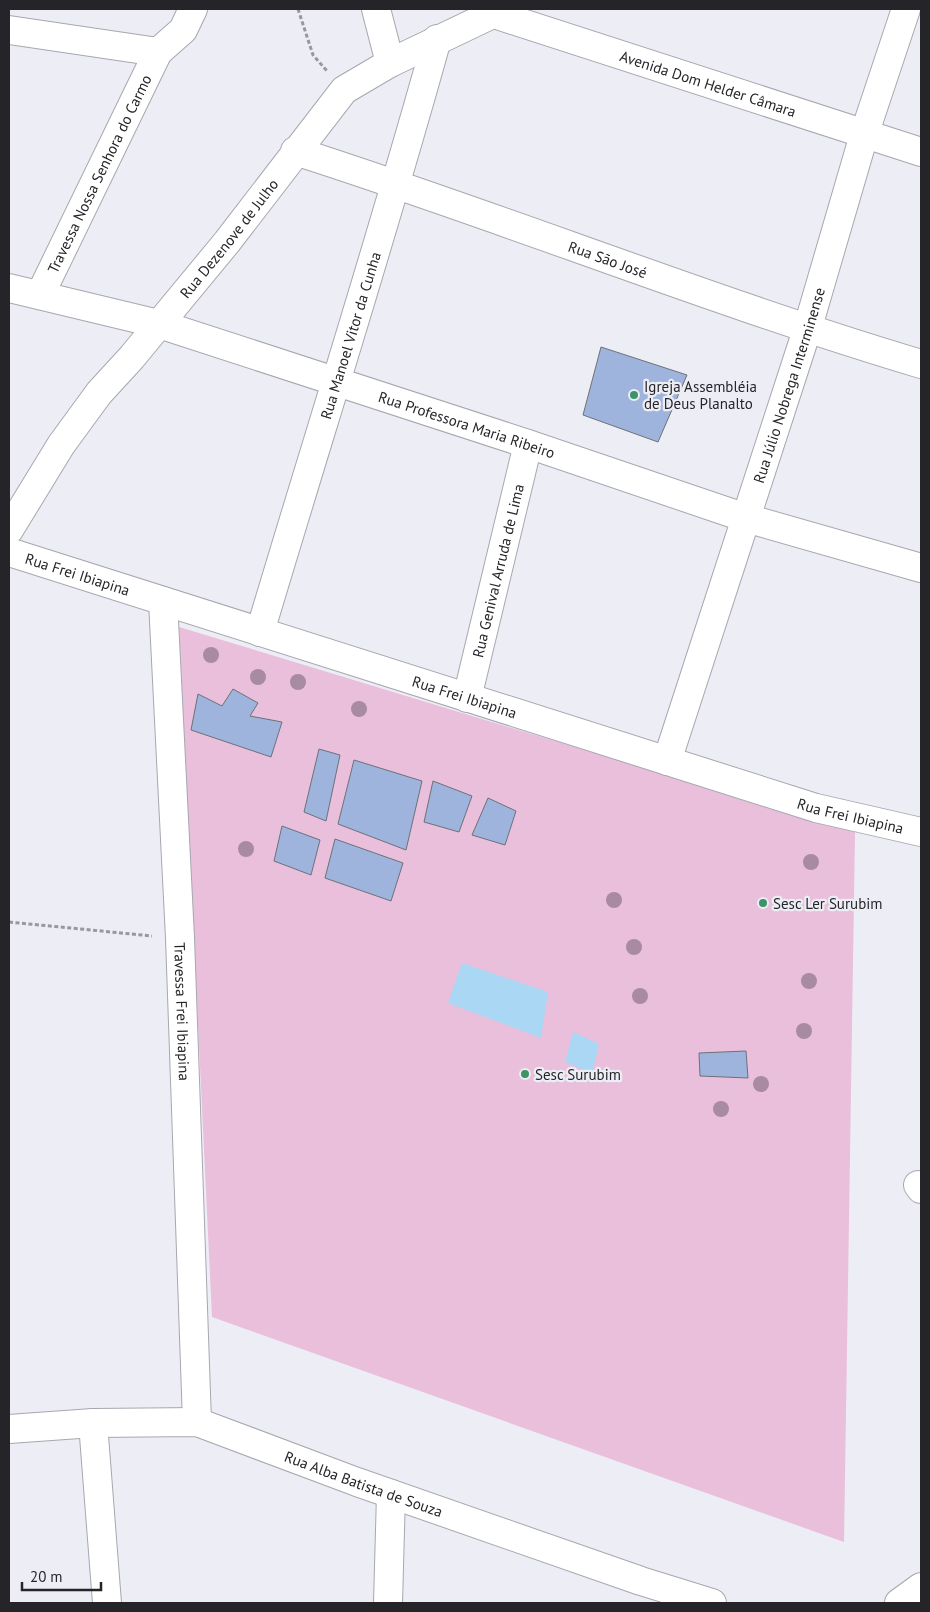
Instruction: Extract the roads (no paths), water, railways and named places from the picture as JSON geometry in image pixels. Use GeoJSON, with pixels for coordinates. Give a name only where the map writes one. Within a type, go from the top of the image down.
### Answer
{"type":"FeatureCollection","features":[{"type":"Feature","properties":{"kind":"street"},"geometry":{"type":"LineString","coordinates":[[9,30],[158,52],[183,30],[192,9]]}},
{"type":"Feature","properties":{"kind":"street"},"geometry":{"type":"LineString","coordinates":[[376,9],[390,63]]}},
{"type":"Feature","properties":{"kind":"street","name":"Rua Júlio Nobrega Interminense"},"geometry":{"type":"LineString","coordinates":[[667,761],[807,330],[864,135],[906,9]]}},
{"type":"Feature","properties":{"kind":"street","name":"Rua Dezenove de Julho"},"geometry":{"type":"LineString","coordinates":[[9,530],[61,445],[99,393],[227,242],[344,90],[390,63],[498,11]]}},
{"type":"Feature","properties":{"kind":"street","name":"Avenida Dom Helder Câmara"},"geometry":{"type":"LineString","coordinates":[[498,11],[864,135],[921,152]]}},
{"type":"Feature","properties":{"kind":"street","name":"Rua Manoel Vitor da Cunha"},"geometry":{"type":"LineString","coordinates":[[260,632],[334,382],[397,184],[437,39]]}},
{"type":"Feature","properties":{"kind":"street","name":"Travessa Nossa Senhora do Carmo"},"geometry":{"type":"LineString","coordinates":[[40,295],[158,52]]}},
{"type":"Feature","properties":{"kind":"street","name":"Rua São José"},"geometry":{"type":"LineString","coordinates":[[296,151],[397,184],[807,330],[921,364]]}},
{"type":"Feature","properties":{"kind":"street","name":"Rua Professora Maria Ribeiro"},"geometry":{"type":"LineString","coordinates":[[9,288],[159,324],[528,444],[746,518],[921,568]]}},
{"type":"Feature","properties":{"kind":"street","name":"Rua Genival Arruda de Lima"},"geometry":{"type":"LineString","coordinates":[[467,698],[528,444]]}},
{"type":"Feature","properties":{"kind":"street","name":"Rua Frei Ibiapina"},"geometry":{"type":"LineString","coordinates":[[9,552],[816,808],[921,832]]}},
{"type":"Feature","properties":{"kind":"street","name":"Travessa Frei Ibiapina"},"geometry":{"type":"LineString","coordinates":[[163,601],[180,938],[197,1422]]}},
{"type":"Feature","properties":{"kind":"street","name":"Rua Alba Batista de Souza"},"geometry":{"type":"LineString","coordinates":[[9,1429],[93,1424],[197,1422],[391,1494],[640,1592],[712,1603]]}},
{"type":"Feature","properties":{"kind":"street"},"geometry":{"type":"LineString","coordinates":[[93,1424],[107,1603]]}},
{"type":"Feature","properties":{"kind":"street"},"geometry":{"type":"LineString","coordinates":[[388,1603],[391,1494]]}},
{"type":"Feature","properties":{"kind":"street"},"geometry":{"type":"LineString","coordinates":[[899,1603],[921,1587]]}},
{"type":"Feature","properties":{"kind":"water"},"geometry":{"type":"Polygon","coordinates":[[[462,963],[548,992],[541,1038],[448,1003],[462,963]]]}},
{"type":"Feature","properties":{"kind":"water"},"geometry":{"type":"Polygon","coordinates":[[[573,1032],[599,1044],[592,1073],[565,1062],[573,1032]]]}},
{"type":"Feature","properties":{"kind":"place","name":"Igreja Assembléia de Deus Planalto"},"geometry":{"type":"Point","coordinates":[634,395]}},
{"type":"Feature","properties":{"kind":"place","name":"Sesc Ler Surubim"},"geometry":{"type":"Point","coordinates":[763,903]}},
{"type":"Feature","properties":{"kind":"place","name":"Sesc Surubim"},"geometry":{"type":"Point","coordinates":[525,1074]}}]}
